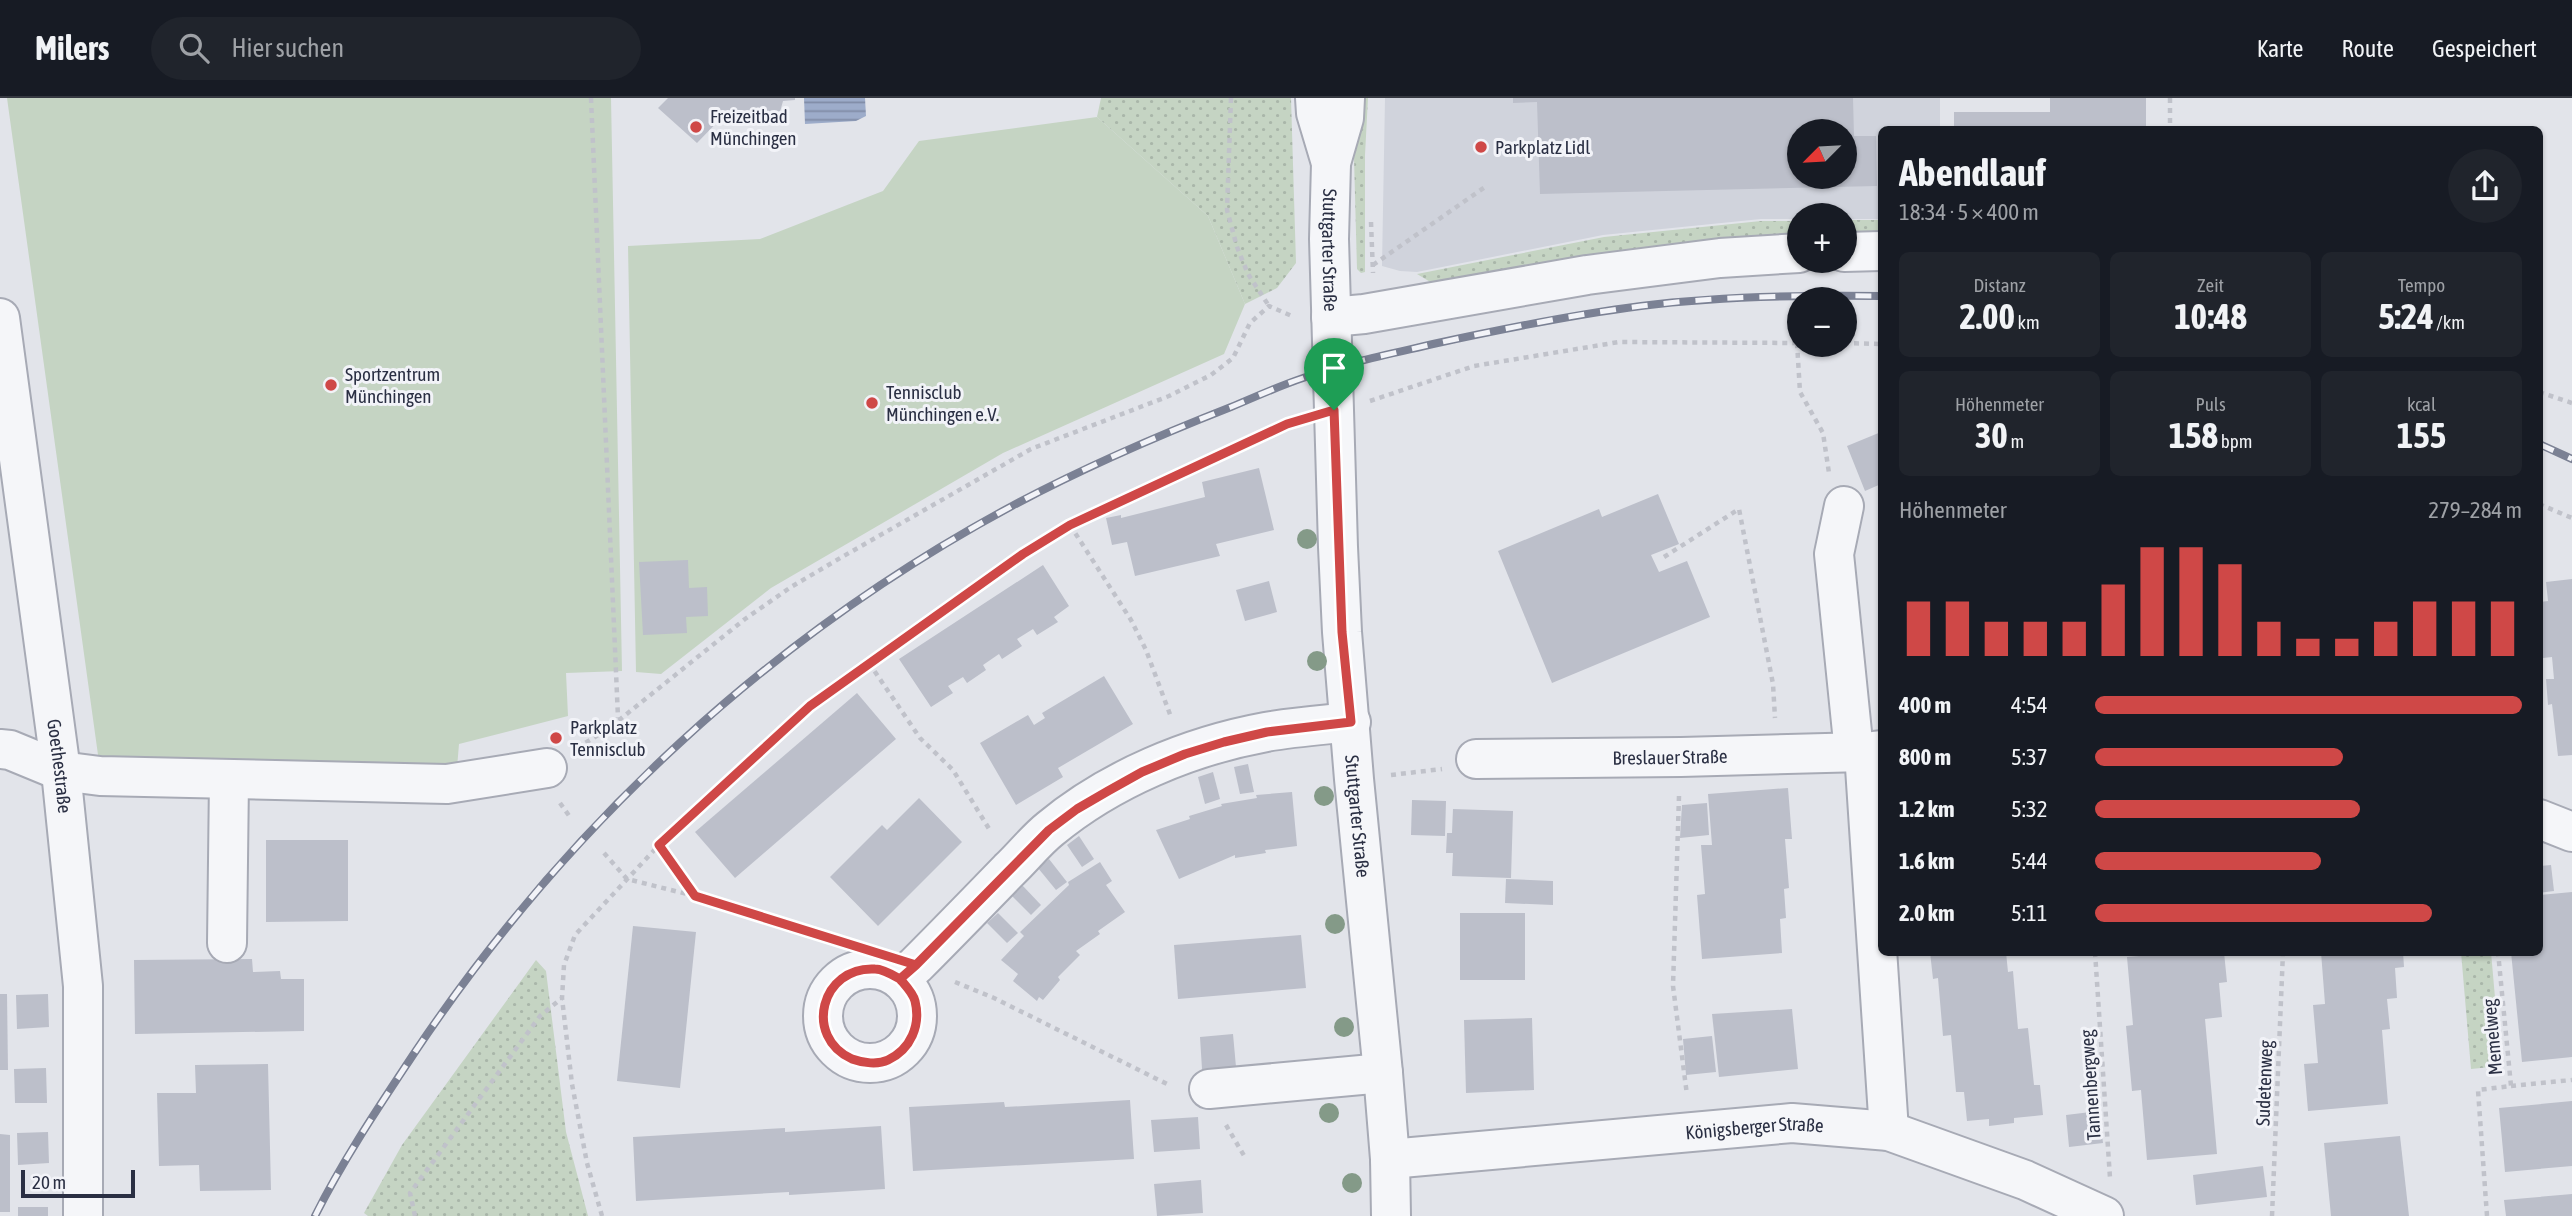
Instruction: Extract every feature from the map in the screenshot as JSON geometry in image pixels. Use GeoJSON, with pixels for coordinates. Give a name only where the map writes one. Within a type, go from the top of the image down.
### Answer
{"type":"FeatureCollection","features":[{"type":"Feature","properties":{"kind":"street","name":"Stuttgarter Straße"},"geometry":{"type":"LineString","coordinates":[[1315,98],[1316,113],[1331,163]]}},
{"type":"Feature","properties":{"kind":"street","name":"Stuttgarter Straße"},"geometry":{"type":"LineString","coordinates":[[1345,98],[1344,118],[1331,163],[1329,239],[1348,316],[1334,410],[1342,632],[1383,1073],[1390,1159],[1391,1216]]}},
{"type":"Feature","properties":{"kind":"street"},"geometry":{"type":"LineString","coordinates":[[1857,251],[1878,251]]}},
{"type":"Feature","properties":{"kind":"street"},"geometry":{"type":"LineString","coordinates":[[1348,316],[1587,275],[1720,258],[1787,254]]}},
{"type":"Feature","properties":{"kind":"street","name":"Goethestraße"},"geometry":{"type":"LineString","coordinates":[[0,318],[61,771],[83,986],[83,1216]]}},
{"type":"Feature","properties":{"kind":"street"},"geometry":{"type":"LineString","coordinates":[[1844,506],[1834,554],[1866,751],[1878,950]]}},
{"type":"Feature","properties":{"kind":"street"},"geometry":{"type":"LineString","coordinates":[[908,972],[1049,830],[1077,809],[1142,772],[1185,754],[1267,732],[1351,722]]}},
{"type":"Feature","properties":{"kind":"street"},"geometry":{"type":"LineString","coordinates":[[0,749],[10,750],[61,771],[100,776],[447,784],[547,768]]}},
{"type":"Feature","properties":{"kind":"street","name":"Breslauer Straße"},"geometry":{"type":"LineString","coordinates":[[1476,759],[1681,757],[1866,751]]}},
{"type":"Feature","properties":{"kind":"street"},"geometry":{"type":"LineString","coordinates":[[227,943],[229,779]]}},
{"type":"Feature","properties":{"kind":"street"},"geometry":{"type":"LineString","coordinates":[[2543,821],[2572,832]]}},
{"type":"Feature","properties":{"kind":"street"},"geometry":{"type":"LineString","coordinates":[[1878,956],[1889,1132]]}},
{"type":"Feature","properties":{"kind":"street"},"geometry":{"type":"LineString","coordinates":[[1202,1100],[1383,1073]]}},
{"type":"Feature","properties":{"kind":"street","name":"Königsberger Straße"},"geometry":{"type":"LineString","coordinates":[[1390,1159],[1791,1124],[1889,1132],[2027,1198],[2108,1202]]}},
{"type":"Feature","properties":{"kind":"path"},"geometry":{"type":"LineString","coordinates":[[591,98],[619,718],[608,729]]}},
{"type":"Feature","properties":{"kind":"path"},"geometry":{"type":"LineString","coordinates":[[1231,98],[1227,210],[1248,274],[1269,306],[1289,316],[1301,318],[1348,316],[1374,281],[1371,217]]}},
{"type":"Feature","properties":{"kind":"path"},"geometry":{"type":"LineString","coordinates":[[2170,98],[2170,126]]}},
{"type":"Feature","properties":{"kind":"path"},"geometry":{"type":"LineString","coordinates":[[1373,265],[1485,187]]}},
{"type":"Feature","properties":{"kind":"path"},"geometry":{"type":"LineString","coordinates":[[569,817],[549,787],[547,768],[608,729],[745,619],[842,556],[1031,449],[1169,396],[1211,375],[1233,358],[1250,323],[1269,306]]}},
{"type":"Feature","properties":{"kind":"path"},"geometry":{"type":"LineString","coordinates":[[602,1216],[587,1163],[572,1084],[562,998],[564,965],[575,935],[659,845],[810,706],[1023,554],[1070,525],[1287,424],[1386,398],[1474,366],[1619,342],[1787,343]]}},
{"type":"Feature","properties":{"kind":"path"},"geometry":{"type":"LineString","coordinates":[[1857,343],[1878,344]]}},
{"type":"Feature","properties":{"kind":"path"},"geometry":{"type":"LineString","coordinates":[[1799,357],[1800,392],[1823,433],[1827,469],[1844,506]]}},
{"type":"Feature","properties":{"kind":"path"},"geometry":{"type":"LineString","coordinates":[[2543,393],[2572,404]]}},
{"type":"Feature","properties":{"kind":"path"},"geometry":{"type":"LineString","coordinates":[[2543,506],[2572,518]]}},
{"type":"Feature","properties":{"kind":"path"},"geometry":{"type":"LineString","coordinates":[[1664,557],[1739,509],[1773,684],[1777,754]]}},
{"type":"Feature","properties":{"kind":"path"},"geometry":{"type":"LineString","coordinates":[[1070,525],[1131,620],[1146,650],[1185,754]]}},
{"type":"Feature","properties":{"kind":"path"},"geometry":{"type":"LineString","coordinates":[[869,663],[920,738],[953,770],[1011,868]]}},
{"type":"Feature","properties":{"kind":"path"},"geometry":{"type":"LineString","coordinates":[[1681,757],[1673,986],[1692,1131]]}},
{"type":"Feature","properties":{"kind":"path"},"geometry":{"type":"LineString","coordinates":[[659,845],[695,896]]}},
{"type":"Feature","properties":{"kind":"path"},"geometry":{"type":"LineString","coordinates":[[604,852],[627,879],[695,896],[908,972],[993,998],[1202,1100],[1246,1159]]}},
{"type":"Feature","properties":{"kind":"path","name":"Tannenbergweg"},"geometry":{"type":"LineString","coordinates":[[2095,956],[2108,1202]]}},
{"type":"Feature","properties":{"kind":"path","name":"Sudetenweg"},"geometry":{"type":"LineString","coordinates":[[2272,1216],[2283,956]]}},
{"type":"Feature","properties":{"kind":"path","name":"Memelweg"},"geometry":{"type":"LineString","coordinates":[[2487,1216],[2478,1090],[2511,1086],[2498,956]]}},
{"type":"Feature","properties":{"kind":"path"},"geometry":{"type":"LineString","coordinates":[[415,1216],[410,1193],[540,1016],[562,998]]}},
{"type":"Feature","properties":{"kind":"path"},"geometry":{"type":"LineString","coordinates":[[2511,1086],[2572,1080]]}},
{"type":"Feature","properties":{"kind":"shaded area"},"geometry":{"type":"Polygon","coordinates":[[[1385,98],[1940,98],[1940,126],[1878,126],[1878,219],[1857,219],[1857,203],[1787,203],[1787,219],[1761,219],[1603,235],[1417,272],[1382,266],[1385,98]]]}},
{"type":"Feature","properties":{"kind":"green space","name":"Sportzentrum Münchingen"},"geometry":{"type":"Polygon","coordinates":[[[7,98],[611,98],[622,671],[566,673],[568,716],[459,744],[457,768],[99,762],[7,98]]]}},
{"type":"Feature","properties":{"kind":"green space"},"geometry":{"type":"Polygon","coordinates":[[[1101,98],[1291,98],[1296,263],[1277,288],[1245,304],[1208,216],[1097,117],[1101,98]]]}},
{"type":"Feature","properties":{"kind":"green space"},"geometry":{"type":"Polygon","coordinates":[[[1360,98],[1368,98],[1365,272],[1361,273],[1357,269],[1354,158],[1360,98]]]}},
{"type":"Feature","properties":{"kind":"green space","name":"Tennisclub Münchingen e.V."},"geometry":{"type":"Polygon","coordinates":[[[1097,117],[1208,216],[1245,304],[1224,354],[1003,453],[771,588],[661,674],[636,672],[628,246],[760,239],[883,191],[919,141],[1097,117]]]}},
{"type":"Feature","properties":{"kind":"green space"},"geometry":{"type":"Polygon","coordinates":[[[1857,220],[1878,220],[1878,243],[1857,243],[1857,220]]]}},
{"type":"Feature","properties":{"kind":"green space"},"geometry":{"type":"Polygon","coordinates":[[[1761,221],[1787,221],[1787,246],[1442,289],[1417,274],[1604,237],[1761,221]]]}},
{"type":"Feature","properties":{"kind":"green space"},"geometry":{"type":"Polygon","coordinates":[[[2461,956],[2491,956],[2501,1066],[2471,1069],[2461,956]]]}},
{"type":"Feature","properties":{"kind":"green space"},"geometry":{"type":"Polygon","coordinates":[[[536,960],[546,971],[566,1132],[588,1216],[368,1216],[364,1213],[402,1145],[536,960]]]}},
{"type":"Feature","properties":{"kind":"water"},"geometry":{"type":"Polygon","coordinates":[[[804,98],[865,98],[866,116],[856,121],[805,124],[804,98]]]}},
{"type":"Feature","properties":{"kind":"building","name":"Freizeitbad Münchingen"},"geometry":{"type":"Polygon","coordinates":[[[668,98],[795,100],[783,101],[780,112],[727,112],[697,143],[658,108],[668,98]]]}},
{"type":"Feature","properties":{"kind":"building"},"geometry":{"type":"Polygon","coordinates":[[[1513,98],[1853,98],[1854,119],[1787,119],[1787,188],[1540,194],[1537,102],[1513,103],[1513,98]]]}},
{"type":"Feature","properties":{"kind":"building"},"geometry":{"type":"Polygon","coordinates":[[[2050,98],[2146,98],[2146,126],[1954,126],[1954,112],[2050,112],[2050,98]]]}},
{"type":"Feature","properties":{"kind":"building"},"geometry":{"type":"Polygon","coordinates":[[[1857,136],[1876,136],[1877,186],[1857,186],[1857,136]]]}},
{"type":"Feature","properties":{"kind":"building"},"geometry":{"type":"Polygon","coordinates":[[[1878,433],[1878,485],[1865,491],[1847,446],[1878,433]]]}},
{"type":"Feature","properties":{"kind":"building"},"geometry":{"type":"Polygon","coordinates":[[[1259,468],[1274,530],[1216,544],[1220,556],[1135,576],[1127,542],[1112,545],[1106,518],[1121,515],[1121,518],[1205,497],[1202,482],[1259,468]]]}},
{"type":"Feature","properties":{"kind":"building"},"geometry":{"type":"Polygon","coordinates":[[[1658,494],[1679,544],[1651,555],[1659,572],[1687,561],[1710,617],[1552,683],[1498,551],[1599,509],[1602,517],[1658,494]]]}},
{"type":"Feature","properties":{"kind":"building"},"geometry":{"type":"Polygon","coordinates":[[[688,560],[689,588],[707,587],[708,616],[686,617],[687,633],[643,635],[639,562],[688,560]]]}},
{"type":"Feature","properties":{"kind":"building"},"geometry":{"type":"Polygon","coordinates":[[[1043,565],[1069,606],[1054,617],[1058,622],[1037,635],[1033,629],[1017,639],[1022,646],[1002,659],[999,654],[983,665],[986,670],[967,683],[963,677],[948,686],[953,693],[931,707],[899,659],[1043,565]]]}},
{"type":"Feature","properties":{"kind":"building"},"geometry":{"type":"Polygon","coordinates":[[[2572,579],[2572,755],[2558,756],[2552,704],[2548,705],[2546,679],[2554,679],[2552,657],[2543,658],[2543,602],[2548,601],[2546,582],[2572,579]]]}},
{"type":"Feature","properties":{"kind":"building"},"geometry":{"type":"Polygon","coordinates":[[[1269,581],[1277,612],[1245,621],[1236,590],[1269,581]]]}},
{"type":"Feature","properties":{"kind":"building"},"geometry":{"type":"Polygon","coordinates":[[[1104,676],[1133,724],[1058,768],[1063,777],[1016,805],[980,743],[1028,715],[1034,725],[1045,718],[1042,713],[1104,676]]]}},
{"type":"Feature","properties":{"kind":"building"},"geometry":{"type":"Polygon","coordinates":[[[857,693],[896,739],[735,878],[695,832],[857,693]]]}},
{"type":"Feature","properties":{"kind":"building"},"geometry":{"type":"Polygon","coordinates":[[[1248,764],[1254,792],[1240,794],[1234,767],[1248,764]]]}},
{"type":"Feature","properties":{"kind":"building"},"geometry":{"type":"Polygon","coordinates":[[[1213,772],[1220,799],[1205,804],[1198,777],[1213,772]]]}},
{"type":"Feature","properties":{"kind":"building"},"geometry":{"type":"Polygon","coordinates":[[[1788,788],[1792,839],[1785,839],[1789,888],[1784,889],[1786,918],[1780,919],[1782,953],[1702,959],[1697,895],[1705,894],[1701,845],[1712,845],[1708,794],[1788,788]]]}},
{"type":"Feature","properties":{"kind":"building"},"geometry":{"type":"Polygon","coordinates":[[[1292,792],[1297,846],[1265,850],[1266,853],[1235,858],[1235,855],[1179,879],[1156,830],[1190,819],[1189,816],[1222,806],[1221,804],[1257,798],[1256,795],[1292,792]]]}},
{"type":"Feature","properties":{"kind":"building"},"geometry":{"type":"Polygon","coordinates":[[[919,798],[962,842],[878,926],[830,877],[882,825],[887,830],[919,798]]]}},
{"type":"Feature","properties":{"kind":"building"},"geometry":{"type":"Polygon","coordinates":[[[1412,800],[1446,801],[1445,836],[1411,835],[1412,800]]]}},
{"type":"Feature","properties":{"kind":"building"},"geometry":{"type":"Polygon","coordinates":[[[1707,803],[1709,835],[1680,838],[1682,805],[1707,803]]]}},
{"type":"Feature","properties":{"kind":"building"},"geometry":{"type":"Polygon","coordinates":[[[1453,809],[1513,811],[1511,878],[1452,876],[1453,853],[1446,853],[1447,833],[1452,833],[1453,809]]]}},
{"type":"Feature","properties":{"kind":"building"},"geometry":{"type":"Polygon","coordinates":[[[1079,836],[1094,859],[1082,867],[1067,845],[1079,836]]]}},
{"type":"Feature","properties":{"kind":"building"},"geometry":{"type":"Polygon","coordinates":[[[266,840],[348,840],[348,921],[266,922],[266,840]]]}},
{"type":"Feature","properties":{"kind":"building"},"geometry":{"type":"Polygon","coordinates":[[[1049,859],[1067,882],[1056,890],[1038,868],[1049,859]]]}},
{"type":"Feature","properties":{"kind":"building"},"geometry":{"type":"Polygon","coordinates":[[[1100,862],[1112,881],[1106,885],[1125,912],[1076,951],[1080,955],[1058,977],[1060,980],[1043,1000],[1039,997],[1037,1001],[1013,981],[1018,974],[1001,960],[1024,936],[1020,932],[1069,885],[1068,882],[1100,862]]]}},
{"type":"Feature","properties":{"kind":"building"},"geometry":{"type":"Polygon","coordinates":[[[2551,865],[2554,891],[2543,892],[2543,866],[2551,865]]]}},
{"type":"Feature","properties":{"kind":"building"},"geometry":{"type":"Polygon","coordinates":[[[1506,879],[1553,881],[1553,905],[1505,903],[1506,879]]]}},
{"type":"Feature","properties":{"kind":"building"},"geometry":{"type":"Polygon","coordinates":[[[1022,885],[1041,905],[1031,915],[1011,895],[1022,885]]]}},
{"type":"Feature","properties":{"kind":"building"},"geometry":{"type":"Polygon","coordinates":[[[2572,892],[2572,1057],[2522,1062],[2511,956],[2543,956],[2543,895],[2572,892]]]}},
{"type":"Feature","properties":{"kind":"building"},"geometry":{"type":"Polygon","coordinates":[[[998,913],[1018,933],[1007,943],[987,923],[998,913]]]}},
{"type":"Feature","properties":{"kind":"building"},"geometry":{"type":"Polygon","coordinates":[[[1460,913],[1525,913],[1525,980],[1460,980],[1460,913]]]}},
{"type":"Feature","properties":{"kind":"building"},"geometry":{"type":"Polygon","coordinates":[[[633,926],[696,932],[680,1088],[617,1081],[633,926]]]}},
{"type":"Feature","properties":{"kind":"building"},"geometry":{"type":"Polygon","coordinates":[[[1301,935],[1306,988],[1178,999],[1174,945],[1301,935]]]}},
{"type":"Feature","properties":{"kind":"building"},"geometry":{"type":"Polygon","coordinates":[[[1930,956],[2006,956],[2008,972],[2013,971],[2018,1029],[2028,1028],[2034,1085],[2040,1085],[2043,1115],[2014,1118],[2014,1123],[1989,1126],[1989,1119],[1967,1121],[1964,1092],[1956,1092],[1951,1035],[1943,1036],[1938,978],[1933,979],[1930,956]]]}},
{"type":"Feature","properties":{"kind":"building"},"geometry":{"type":"Polygon","coordinates":[[[2224,956],[2227,982],[2219,983],[2222,1017],[2205,1019],[2217,1154],[2147,1160],[2141,1090],[2132,1091],[2126,1026],[2133,1025],[2127,957],[2224,956]]]}},
{"type":"Feature","properties":{"kind":"building"},"geometry":{"type":"Polygon","coordinates":[[[2321,956],[2403,956],[2404,967],[2395,968],[2397,998],[2387,999],[2390,1029],[2382,1030],[2388,1104],[2308,1111],[2304,1064],[2318,1063],[2313,1005],[2325,1004],[2321,956]]]}},
{"type":"Feature","properties":{"kind":"building"},"geometry":{"type":"Polygon","coordinates":[[[252,959],[253,972],[280,971],[281,979],[304,979],[304,1031],[135,1034],[134,960],[252,959]]]}},
{"type":"Feature","properties":{"kind":"building"},"geometry":{"type":"Polygon","coordinates":[[[0,994],[7,994],[8,1070],[0,1070],[0,994]]]}},
{"type":"Feature","properties":{"kind":"building"},"geometry":{"type":"Polygon","coordinates":[[[48,994],[49,1027],[17,1029],[16,995],[48,994]]]}},
{"type":"Feature","properties":{"kind":"building"},"geometry":{"type":"Polygon","coordinates":[[[1792,1009],[1798,1069],[1719,1077],[1712,1014],[1792,1009]]]}},
{"type":"Feature","properties":{"kind":"building"},"geometry":{"type":"Polygon","coordinates":[[[1532,1018],[1534,1090],[1466,1093],[1464,1020],[1532,1018]]]}},
{"type":"Feature","properties":{"kind":"building"},"geometry":{"type":"Polygon","coordinates":[[[1233,1034],[1236,1067],[1202,1069],[1200,1037],[1233,1034]]]}},
{"type":"Feature","properties":{"kind":"building"},"geometry":{"type":"Polygon","coordinates":[[[1712,1036],[1716,1072],[1686,1075],[1683,1039],[1712,1036]]]}},
{"type":"Feature","properties":{"kind":"building"},"geometry":{"type":"Polygon","coordinates":[[[268,1064],[271,1190],[200,1191],[199,1165],[159,1166],[157,1093],[196,1093],[195,1065],[268,1064]]]}},
{"type":"Feature","properties":{"kind":"building"},"geometry":{"type":"Polygon","coordinates":[[[46,1068],[47,1103],[15,1103],[14,1069],[46,1068]]]}},
{"type":"Feature","properties":{"kind":"building"},"geometry":{"type":"Polygon","coordinates":[[[1130,1100],[1134,1159],[913,1171],[909,1107],[1004,1102],[1005,1107],[1130,1100]]]}},
{"type":"Feature","properties":{"kind":"building"},"geometry":{"type":"Polygon","coordinates":[[[2572,1101],[2572,1166],[2505,1172],[2499,1108],[2572,1101]]]}},
{"type":"Feature","properties":{"kind":"building"},"geometry":{"type":"Polygon","coordinates":[[[2099,1111],[2103,1143],[2069,1147],[2066,1115],[2099,1111]]]}},
{"type":"Feature","properties":{"kind":"building"},"geometry":{"type":"Polygon","coordinates":[[[1198,1117],[1200,1149],[1154,1152],[1151,1120],[1198,1117]]]}},
{"type":"Feature","properties":{"kind":"building"},"geometry":{"type":"Polygon","coordinates":[[[881,1126],[885,1189],[636,1201],[633,1137],[785,1128],[785,1132],[881,1126]]]}},
{"type":"Feature","properties":{"kind":"building"},"geometry":{"type":"Polygon","coordinates":[[[48,1132],[49,1163],[18,1165],[17,1133],[48,1132]]]}},
{"type":"Feature","properties":{"kind":"building"},"geometry":{"type":"Polygon","coordinates":[[[0,1134],[10,1135],[10,1212],[0,1212],[0,1134]]]}},
{"type":"Feature","properties":{"kind":"building"},"geometry":{"type":"Polygon","coordinates":[[[2400,1136],[2409,1216],[2331,1216],[2324,1143],[2400,1136]]]}},
{"type":"Feature","properties":{"kind":"building"},"geometry":{"type":"Polygon","coordinates":[[[2263,1166],[2267,1197],[2196,1205],[2193,1175],[2263,1166]]]}},
{"type":"Feature","properties":{"kind":"building"},"geometry":{"type":"Polygon","coordinates":[[[1201,1180],[1203,1213],[1157,1216],[1154,1184],[1201,1180]]]}},
{"type":"Feature","properties":{"kind":"building"},"geometry":{"type":"Polygon","coordinates":[[[2572,1194],[2572,1216],[2506,1216],[2504,1200],[2572,1194]]]}},
{"type":"Feature","properties":{"kind":"building"},"geometry":{"type":"Polygon","coordinates":[[[18,1207],[48,1207],[48,1216],[18,1216],[18,1207]]]}},
{"type":"Feature","properties":{"kind":"railway"},"geometry":{"type":"LineString","coordinates":[[315,1216],[376,1112],[474,969],[539,889],[607,814],[680,742],[758,676],[839,614],[924,557],[1012,506],[1120,453],[1285,384],[1351,363],[1511,328],[1641,306],[1761,297],[1878,296]]}},
{"type":"Feature","properties":{"kind":"railway"},"geometry":{"type":"LineString","coordinates":[[2543,446],[2572,459]]}},
{"type":"Feature","properties":{"kind":"place","name":"Freizeitbad Münchingen"},"geometry":{"type":"Point","coordinates":[696,127]}},
{"type":"Feature","properties":{"kind":"place","name":"Parkplatz Lidl"},"geometry":{"type":"Point","coordinates":[1481,147]}},
{"type":"Feature","properties":{"kind":"place","name":"Sportzentrum Münchingen"},"geometry":{"type":"Point","coordinates":[331,385]}},
{"type":"Feature","properties":{"kind":"place","name":"Tennisclub Münchingen e.V."},"geometry":{"type":"Point","coordinates":[872,403]}},
{"type":"Feature","properties":{"kind":"place","name":"Parkplatz Tennisclub"},"geometry":{"type":"Point","coordinates":[556,738]}},
{"type":"Feature","properties":{"kind":"route"},"geometry":{"type":"LineString","coordinates":[[1334,410],[1287,424],[1070,525],[1023,554],[810,706],[659,845],[695,896],[916,965],[900,979],[915,999],[917,1024],[907,1046],[887,1061],[863,1063],[840,1053],[825,1033],[823,1009],[833,986],[853,971],[877,969],[900,979],[916,965],[1049,830],[1077,809],[1142,772],[1185,754],[1267,732],[1351,722],[1342,632],[1334,410]]}}]}
